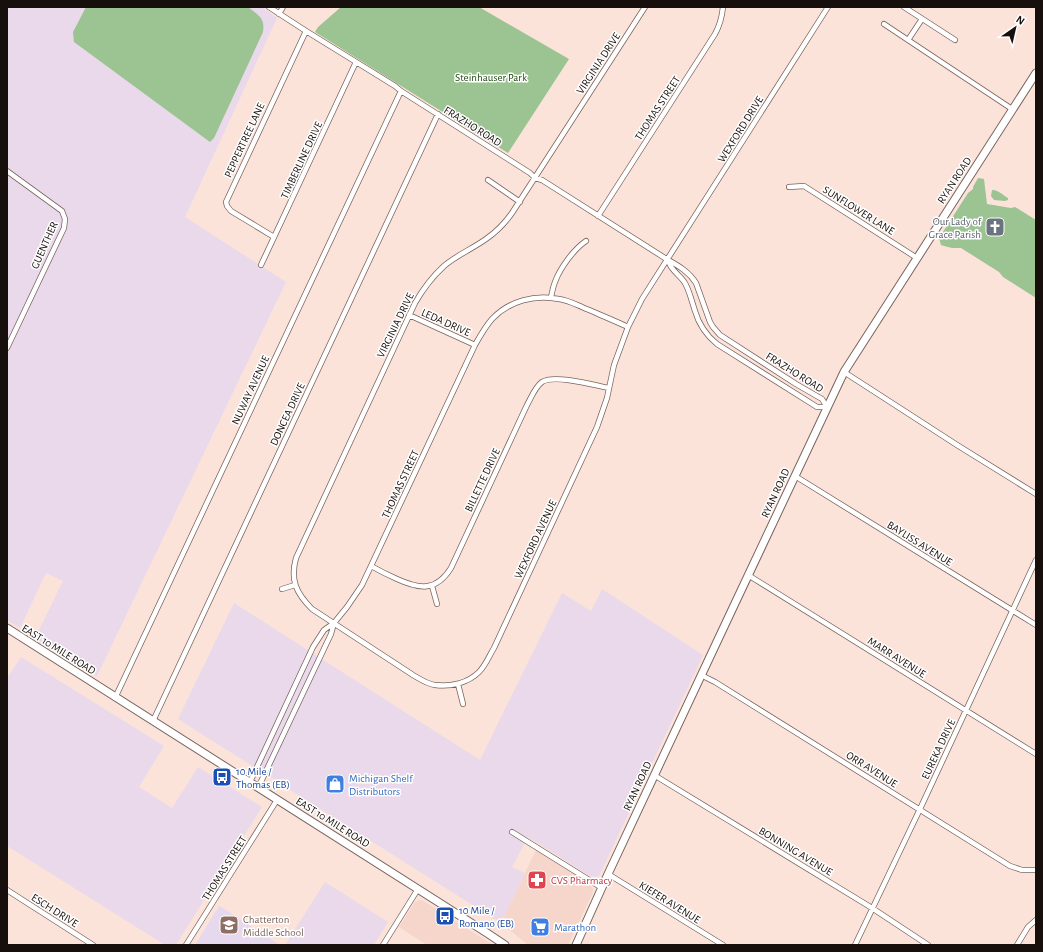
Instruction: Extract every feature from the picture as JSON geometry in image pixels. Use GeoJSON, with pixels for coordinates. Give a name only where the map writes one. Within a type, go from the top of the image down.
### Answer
{"type":"FeatureCollection","features":[{"type":"Feature","properties":{"kind":"main road","name":"RYAN ROAD"},"geometry":{"type":"LineString","coordinates":[[576,945],[654,775],[844,372],[1036,73]]}},
{"type":"Feature","properties":{"kind":"main road","name":"EAST 10 MILE ROAD"},"geometry":{"type":"LineString","coordinates":[[7,628],[505,945]]}},
{"type":"Feature","properties":{"kind":"street","name":"FRAZHO ROAD"},"geometry":{"type":"LineString","coordinates":[[269,7],[395,86],[530,173],[535,178],[542,180],[684,270],[696,283],[702,296],[706,314],[713,327],[720,335],[822,399],[827,407]]}},
{"type":"Feature","properties":{"kind":"street"},"geometry":{"type":"LineString","coordinates":[[278,14],[283,7]]}},
{"type":"Feature","properties":{"kind":"street","name":"VIRGINIA DRIVE"},"geometry":{"type":"LineString","coordinates":[[334,624],[312,609],[299,594],[295,585],[293,567],[298,552],[415,303],[429,281],[444,266],[487,238],[503,224],[520,202],[645,7]]}},
{"type":"Feature","properties":{"kind":"street","name":"THOMAS STREET"},"geometry":{"type":"LineString","coordinates":[[598,216],[715,34],[719,26],[723,7]]}},
{"type":"Feature","properties":{"kind":"street","name":"WEXFORD DRIVE"},"geometry":{"type":"LineString","coordinates":[[668,260],[828,7]]}},
{"type":"Feature","properties":{"kind":"street"},"geometry":{"type":"LineString","coordinates":[[904,7],[955,40]]}},
{"type":"Feature","properties":{"kind":"street"},"geometry":{"type":"LineString","coordinates":[[908,40],[922,19]]}},
{"type":"Feature","properties":{"kind":"street"},"geometry":{"type":"LineString","coordinates":[[884,24],[1012,109]]}},
{"type":"Feature","properties":{"kind":"street","name":"PEPPERTREE LANE"},"geometry":{"type":"LineString","coordinates":[[274,238],[231,211],[226,202],[306,31]]}},
{"type":"Feature","properties":{"kind":"street","name":"TIMBERLINE DRIVE"},"geometry":{"type":"LineString","coordinates":[[261,265],[356,62]]}},
{"type":"Feature","properties":{"kind":"street","name":"NUWAY AVENUE"},"geometry":{"type":"LineString","coordinates":[[115,698],[401,91]]}},
{"type":"Feature","properties":{"kind":"street","name":"DONCEA DRIVE"},"geometry":{"type":"LineString","coordinates":[[153,721],[438,114]]}},
{"type":"Feature","properties":{"kind":"street","name":"GUENTHER"},"geometry":{"type":"LineString","coordinates":[[7,171],[62,211],[65,219],[64,228],[7,348]]}},
{"type":"Feature","properties":{"kind":"street"},"geometry":{"type":"LineString","coordinates":[[488,180],[520,202]]}},
{"type":"Feature","properties":{"kind":"street","name":"SUNFLOWER LANE"},"geometry":{"type":"LineString","coordinates":[[789,187],[804,186],[917,258]]}},
{"type":"Feature","properties":{"kind":"street"},"geometry":{"type":"LineString","coordinates":[[551,298],[555,281],[561,270],[573,252],[586,241]]}},
{"type":"Feature","properties":{"kind":"street","name":"FRAZHO ROAD"},"geometry":{"type":"LineString","coordinates":[[668,260],[672,268],[686,284],[699,323],[710,339],[816,407],[827,407]]}},
{"type":"Feature","properties":{"kind":"street","name":"WEXFORD AVENUE"},"geometry":{"type":"LineString","coordinates":[[334,624],[424,682],[435,685],[458,684],[470,679],[479,672],[494,648],[595,433],[608,398],[614,365],[628,327],[642,299],[668,260]]}},
{"type":"Feature","properties":{"kind":"street","name":"THOMAS STREET"},"geometry":{"type":"LineString","coordinates":[[258,788],[331,634],[334,624],[362,585],[475,345],[492,319],[509,306],[528,299],[539,297],[561,299],[628,327]]}},
{"type":"Feature","properties":{"kind":"street","name":"LEDA DRIVE"},"geometry":{"type":"LineString","coordinates":[[409,315],[475,345]]}},
{"type":"Feature","properties":{"kind":"street"},"geometry":{"type":"LineString","coordinates":[[844,372],[1036,494]]}},
{"type":"Feature","properties":{"kind":"street","name":"BILLETTE DRIVE"},"geometry":{"type":"LineString","coordinates":[[432,586],[440,581],[451,568],[526,405],[539,385],[546,380],[558,378],[609,388]]}},
{"type":"Feature","properties":{"kind":"street","name":"BAYLISS AVENUE"},"geometry":{"type":"LineString","coordinates":[[795,476],[1036,625]]}},
{"type":"Feature","properties":{"kind":"street","name":"EUREKA DRIVE"},"geometry":{"type":"LineString","coordinates":[[855,945],[1036,560]]}},
{"type":"Feature","properties":{"kind":"street"},"geometry":{"type":"LineString","coordinates":[[371,566],[418,587],[432,586],[436,604]]}},
{"type":"Feature","properties":{"kind":"street","name":"MARR AVENUE"},"geometry":{"type":"LineString","coordinates":[[748,575],[1036,754]]}},
{"type":"Feature","properties":{"kind":"street"},"geometry":{"type":"LineString","coordinates":[[282,589],[295,585]]}},
{"type":"Feature","properties":{"kind":"street"},"geometry":{"type":"LineString","coordinates":[[250,782],[314,647],[324,630],[334,624]]}},
{"type":"Feature","properties":{"kind":"street","name":"ORR AVENUE"},"geometry":{"type":"LineString","coordinates":[[701,675],[715,682],[1010,866],[1022,870],[1036,870]]}},
{"type":"Feature","properties":{"kind":"street"},"geometry":{"type":"LineString","coordinates":[[458,684],[463,704]]}},
{"type":"Feature","properties":{"kind":"street"},"geometry":{"type":"LineString","coordinates":[[293,691],[302,696]]}},
{"type":"Feature","properties":{"kind":"street"},"geometry":{"type":"LineString","coordinates":[[279,720],[289,724]]}},
{"type":"Feature","properties":{"kind":"street","name":"BONNING AVENUE"},"geometry":{"type":"LineString","coordinates":[[654,775],[872,908],[928,945]]}},
{"type":"Feature","properties":{"kind":"street","name":"THOMAS STREET"},"geometry":{"type":"LineString","coordinates":[[186,945],[277,800]]}},
{"type":"Feature","properties":{"kind":"street"},"geometry":{"type":"LineString","coordinates":[[512,832],[602,888]]}},
{"type":"Feature","properties":{"kind":"street","name":"KIEFER AVENUE"},"geometry":{"type":"LineString","coordinates":[[608,874],[722,945]]}},
{"type":"Feature","properties":{"kind":"street"},"geometry":{"type":"LineString","coordinates":[[383,945],[418,889]]}},
{"type":"Feature","properties":{"kind":"street","name":"ESCH DRIVE"},"geometry":{"type":"LineString","coordinates":[[7,890],[93,945]]}},
{"type":"Feature","properties":{"kind":"street"},"geometry":{"type":"LineString","coordinates":[[1017,945],[1028,927],[1036,920]]}},
{"type":"Feature","properties":{"kind":"shaded area"},"geometry":{"type":"Polygon","coordinates":[[[7,7],[262,7],[277,18],[185,217],[286,282],[97,676],[35,638],[63,581],[46,573],[20,628],[7,620],[7,7]]]}},
{"type":"Feature","properties":{"kind":"shaded area"},"geometry":{"type":"Polygon","coordinates":[[[602,589],[703,655],[599,876],[590,876],[528,837],[512,867],[525,873],[501,923],[178,719],[234,603],[480,760],[562,593],[591,611],[602,589]]]}},
{"type":"Feature","properties":{"kind":"shaded area"},"geometry":{"type":"Polygon","coordinates":[[[21,657],[164,746],[139,787],[172,808],[198,767],[262,807],[176,945],[165,945],[7,846],[7,678],[21,657]]]}},
{"type":"Feature","properties":{"kind":"shaded area"},"geometry":{"type":"Polygon","coordinates":[[[536,850],[590,884],[593,889],[593,892],[568,945],[528,945],[501,923],[536,850]]]}},
{"type":"Feature","properties":{"kind":"shaded area"},"geometry":{"type":"Polygon","coordinates":[[[325,882],[388,922],[374,945],[285,945],[325,882]]]}},
{"type":"Feature","properties":{"kind":"shaded area"},"geometry":{"type":"Polygon","coordinates":[[[420,900],[493,945],[427,945],[399,927],[415,902],[420,900]]]}},
{"type":"Feature","properties":{"kind":"shaded area","name":"Chatterton Middle School"},"geometry":{"type":"Polygon","coordinates":[[[220,906],[280,945],[195,945],[220,906]]]}},
{"type":"Feature","properties":{"kind":"green space"},"geometry":{"type":"Polygon","coordinates":[[[86,7],[248,7],[260,17],[263,23],[263,32],[214,138],[210,142],[74,42],[73,32],[86,7]]]}},
{"type":"Feature","properties":{"kind":"green space","name":"Steinhauser Park"},"geometry":{"type":"Polygon","coordinates":[[[341,7],[479,7],[569,59],[508,153],[315,32],[318,27],[341,7]]]}},
{"type":"Feature","properties":{"kind":"green space"},"geometry":{"type":"Polygon","coordinates":[[[978,178],[984,179],[987,204],[1011,208],[1015,207],[1036,220],[1036,298],[961,248],[952,248],[941,245],[939,238],[968,193],[973,189],[978,178]]]}},
{"type":"Feature","properties":{"kind":"green space"},"geometry":{"type":"Polygon","coordinates":[[[992,190],[1000,192],[1008,198],[1008,200],[994,200],[991,196],[992,190]]]}},
{"type":"Feature","properties":{"kind":"place","name":"Our Lady of Grace Parish"},"geometry":{"type":"Point","coordinates":[995,227]}},
{"type":"Feature","properties":{"kind":"place","name":"10 Mile / Thomas (EB)"},"geometry":{"type":"Point","coordinates":[222,777]}},
{"type":"Feature","properties":{"kind":"place","name":"Michigan Shelf Distributors"},"geometry":{"type":"Point","coordinates":[335,784]}},
{"type":"Feature","properties":{"kind":"place","name":"CVS Pharmacy"},"geometry":{"type":"Point","coordinates":[537,880]}},
{"type":"Feature","properties":{"kind":"place","name":"10 Mile / Romano (EB)"},"geometry":{"type":"Point","coordinates":[445,916]}},
{"type":"Feature","properties":{"kind":"place","name":"Chatterton Middle School"},"geometry":{"type":"Point","coordinates":[229,925]}},
{"type":"Feature","properties":{"kind":"place","name":"Marathon"},"geometry":{"type":"Point","coordinates":[540,927]}}]}
